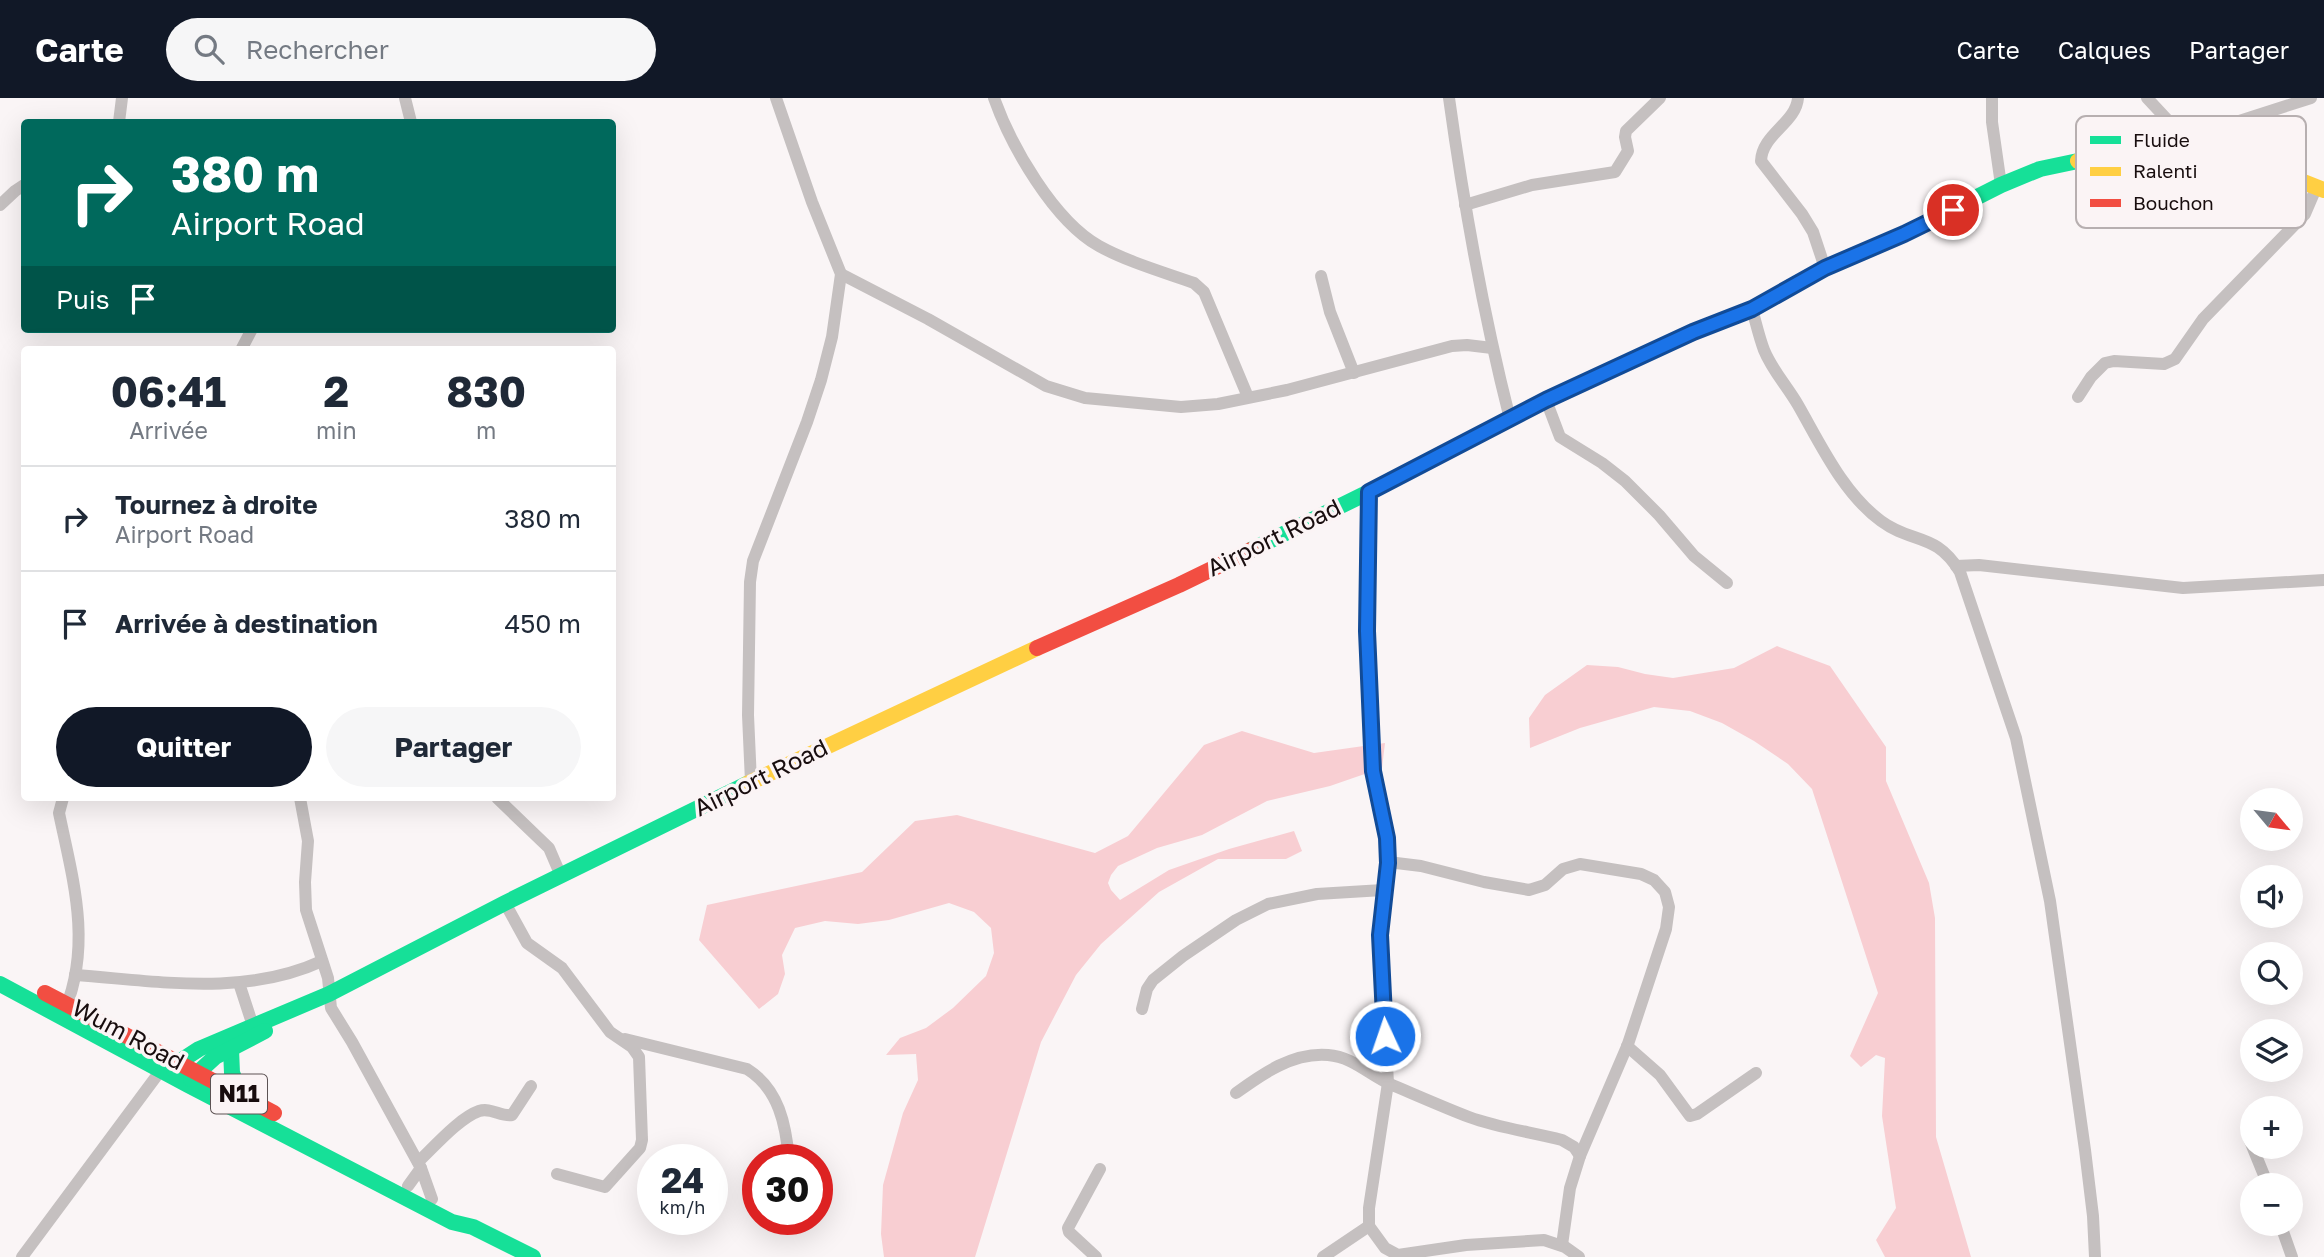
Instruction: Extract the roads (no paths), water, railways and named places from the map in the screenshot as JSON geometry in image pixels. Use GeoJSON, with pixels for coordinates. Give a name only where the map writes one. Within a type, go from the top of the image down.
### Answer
{"type":"FeatureCollection","features":[{"type":"Feature","properties":{"kind":"main road","name":"Airport Road"},"geometry":{"type":"LineString","coordinates":[[170,1069],[199,1049],[329,994],[505,903],[751,782],[966,680],[1179,584],[1369,492],[1546,400],[1693,332],[1752,309],[1825,268],[1904,234],[2001,185],[2040,169],[2076,161]]}},
{"type":"Feature","properties":{"kind":"main road","name":"Wum Road"},"geometry":{"type":"LineString","coordinates":[[0,970],[64,1011],[170,1069],[242,1096],[457,1212],[473,1227],[525,1255]]}},
{"type":"Feature","properties":{"kind":"main road","name":"Wum Road"},"geometry":{"type":"LineString","coordinates":[[0,984],[64,1011]]}},
{"type":"Feature","properties":{"kind":"main road","name":"Airport Road"},"geometry":{"type":"LineString","coordinates":[[192,1078],[231,1049],[264,1031],[281,1014]]}},
{"type":"Feature","properties":{"kind":"main road"},"geometry":{"type":"LineString","coordinates":[[231,1049],[232,1073],[242,1096]]}},
{"type":"Feature","properties":{"kind":"main road","name":"Wum Road"},"geometry":{"type":"LineString","coordinates":[[192,1078],[452,1222],[473,1227]]}},
{"type":"Feature","properties":{"kind":"street"},"geometry":{"type":"LineString","coordinates":[[119,119],[122,98]]}},
{"type":"Feature","properties":{"kind":"street"},"geometry":{"type":"LineString","coordinates":[[405,98],[410,119]]}},
{"type":"Feature","properties":{"kind":"street"},"geometry":{"type":"LineString","coordinates":[[751,782],[748,715],[749,601],[752,572],[821,380],[832,337],[841,274],[812,202],[776,98]]}},
{"type":"Feature","properties":{"kind":"street"},"geometry":{"type":"LineString","coordinates":[[994,98],[1018,149],[1048,199],[1071,227],[1098,245],[1194,283],[1204,292],[1248,397]]}},
{"type":"Feature","properties":{"kind":"street"},"geometry":{"type":"LineString","coordinates":[[1449,98],[1465,205],[1492,348],[1510,419]]}},
{"type":"Feature","properties":{"kind":"street"},"geometry":{"type":"LineString","coordinates":[[1465,205],[1532,185],[1615,172],[1628,151],[1626,131],[1660,98]]}},
{"type":"Feature","properties":{"kind":"street"},"geometry":{"type":"LineString","coordinates":[[1798,98],[1795,109],[1765,144],[1761,161],[1813,232],[1825,268]]}},
{"type":"Feature","properties":{"kind":"street"},"geometry":{"type":"LineString","coordinates":[[1992,98],[1992,122],[2001,185]]}},
{"type":"Feature","properties":{"kind":"street"},"geometry":{"type":"LineString","coordinates":[[2147,98],[2164,116]]}},
{"type":"Feature","properties":{"kind":"street"},"geometry":{"type":"LineString","coordinates":[[2255,116],[2311,98]]}},
{"type":"Feature","properties":{"kind":"street"},"geometry":{"type":"LineString","coordinates":[[0,205],[21,187]]}},
{"type":"Feature","properties":{"kind":"street"},"geometry":{"type":"LineString","coordinates":[[2306,212],[2320,188]]}},
{"type":"Feature","properties":{"kind":"street"},"geometry":{"type":"LineString","coordinates":[[2078,397],[2091,377],[2105,363],[2113,361],[2164,364],[2175,359],[2203,319],[2291,228]]}},
{"type":"Feature","properties":{"kind":"street"},"geometry":{"type":"LineString","coordinates":[[841,274],[928,319],[1046,386],[1085,398],[1181,407],[1248,397],[1354,373],[1452,346],[1492,348]]}},
{"type":"Feature","properties":{"kind":"street"},"geometry":{"type":"LineString","coordinates":[[1321,276],[1330,312],[1354,373]]}},
{"type":"Feature","properties":{"kind":"street"},"geometry":{"type":"LineString","coordinates":[[1752,309],[1764,350],[1777,375],[1836,470],[1866,509],[1883,523],[1943,549],[1956,566],[2016,737],[2037,836],[2050,901],[2085,1150],[2095,1257]]}},
{"type":"Feature","properties":{"kind":"street"},"geometry":{"type":"LineString","coordinates":[[1546,400],[1560,437],[1625,481],[1694,556],[1727,583]]}},
{"type":"Feature","properties":{"kind":"street"},"geometry":{"type":"LineString","coordinates":[[1369,492],[1367,631],[1373,771],[1387,838],[1388,863],[1380,935],[1388,1083],[1368,1208],[1369,1226],[1385,1248],[1398,1255],[1544,1240],[1562,1245],[1579,1257]]}},
{"type":"Feature","properties":{"kind":"street"},"geometry":{"type":"LineString","coordinates":[[1956,566],[1979,565],[2183,588],[2324,580]]}},
{"type":"Feature","properties":{"kind":"street"},"geometry":{"type":"LineString","coordinates":[[62,801],[60,813],[79,917],[80,939],[75,975],[64,1011]]}},
{"type":"Feature","properties":{"kind":"street"},"geometry":{"type":"LineString","coordinates":[[301,801],[308,841],[304,882],[306,910],[328,978],[331,1008],[352,1041],[419,1165],[432,1199]]}},
{"type":"Feature","properties":{"kind":"street"},"geometry":{"type":"LineString","coordinates":[[500,801],[549,848],[561,876]]}},
{"type":"Feature","properties":{"kind":"street"},"geometry":{"type":"LineString","coordinates":[[1388,863],[1421,866],[1529,890],[1545,885],[1563,869],[1580,864],[1642,874],[1654,880],[1665,892],[1668,900],[1665,929],[1628,1046],[1580,1156],[1570,1188],[1562,1245]]}},
{"type":"Feature","properties":{"kind":"street"},"geometry":{"type":"LineString","coordinates":[[1142,1009],[1147,989],[1153,980],[1226,927],[1268,904],[1317,894],[1384,891]]}},
{"type":"Feature","properties":{"kind":"street"},"geometry":{"type":"LineString","coordinates":[[505,903],[527,943],[562,968],[616,1037],[632,1047],[639,1057],[642,1144],[605,1187],[557,1174]]}},
{"type":"Feature","properties":{"kind":"street"},"geometry":{"type":"LineString","coordinates":[[75,975],[209,985],[273,979],[322,961]]}},
{"type":"Feature","properties":{"kind":"street"},"geometry":{"type":"LineString","coordinates":[[239,983],[253,1027]]}},
{"type":"Feature","properties":{"kind":"street"},"geometry":{"type":"LineString","coordinates":[[616,1037],[747,1069],[760,1077],[776,1100],[788,1144]]}},
{"type":"Feature","properties":{"kind":"street"},"geometry":{"type":"LineString","coordinates":[[1628,1046],[1660,1075],[1690,1116],[1698,1114],[1756,1073]]}},
{"type":"Feature","properties":{"kind":"street"},"geometry":{"type":"LineString","coordinates":[[1236,1093],[1285,1062],[1314,1055],[1327,1055],[1353,1062],[1388,1083],[1470,1117],[1562,1140],[1574,1147],[1580,1156]]}},
{"type":"Feature","properties":{"kind":"street"},"geometry":{"type":"LineString","coordinates":[[22,1257],[170,1069]]}},
{"type":"Feature","properties":{"kind":"street"},"geometry":{"type":"LineString","coordinates":[[408,1186],[419,1165],[467,1117],[489,1110],[512,1115],[531,1086]]}},
{"type":"Feature","properties":{"kind":"street"},"geometry":{"type":"LineString","coordinates":[[1096,1257],[1068,1231],[1100,1168]]}},
{"type":"Feature","properties":{"kind":"street"},"geometry":{"type":"LineString","coordinates":[[1322,1257],[1369,1226]]}},
{"type":"Feature","properties":{"kind":"street"},"geometry":{"type":"LineString","coordinates":[[2285,1236],[2292,1257]]}}]}
